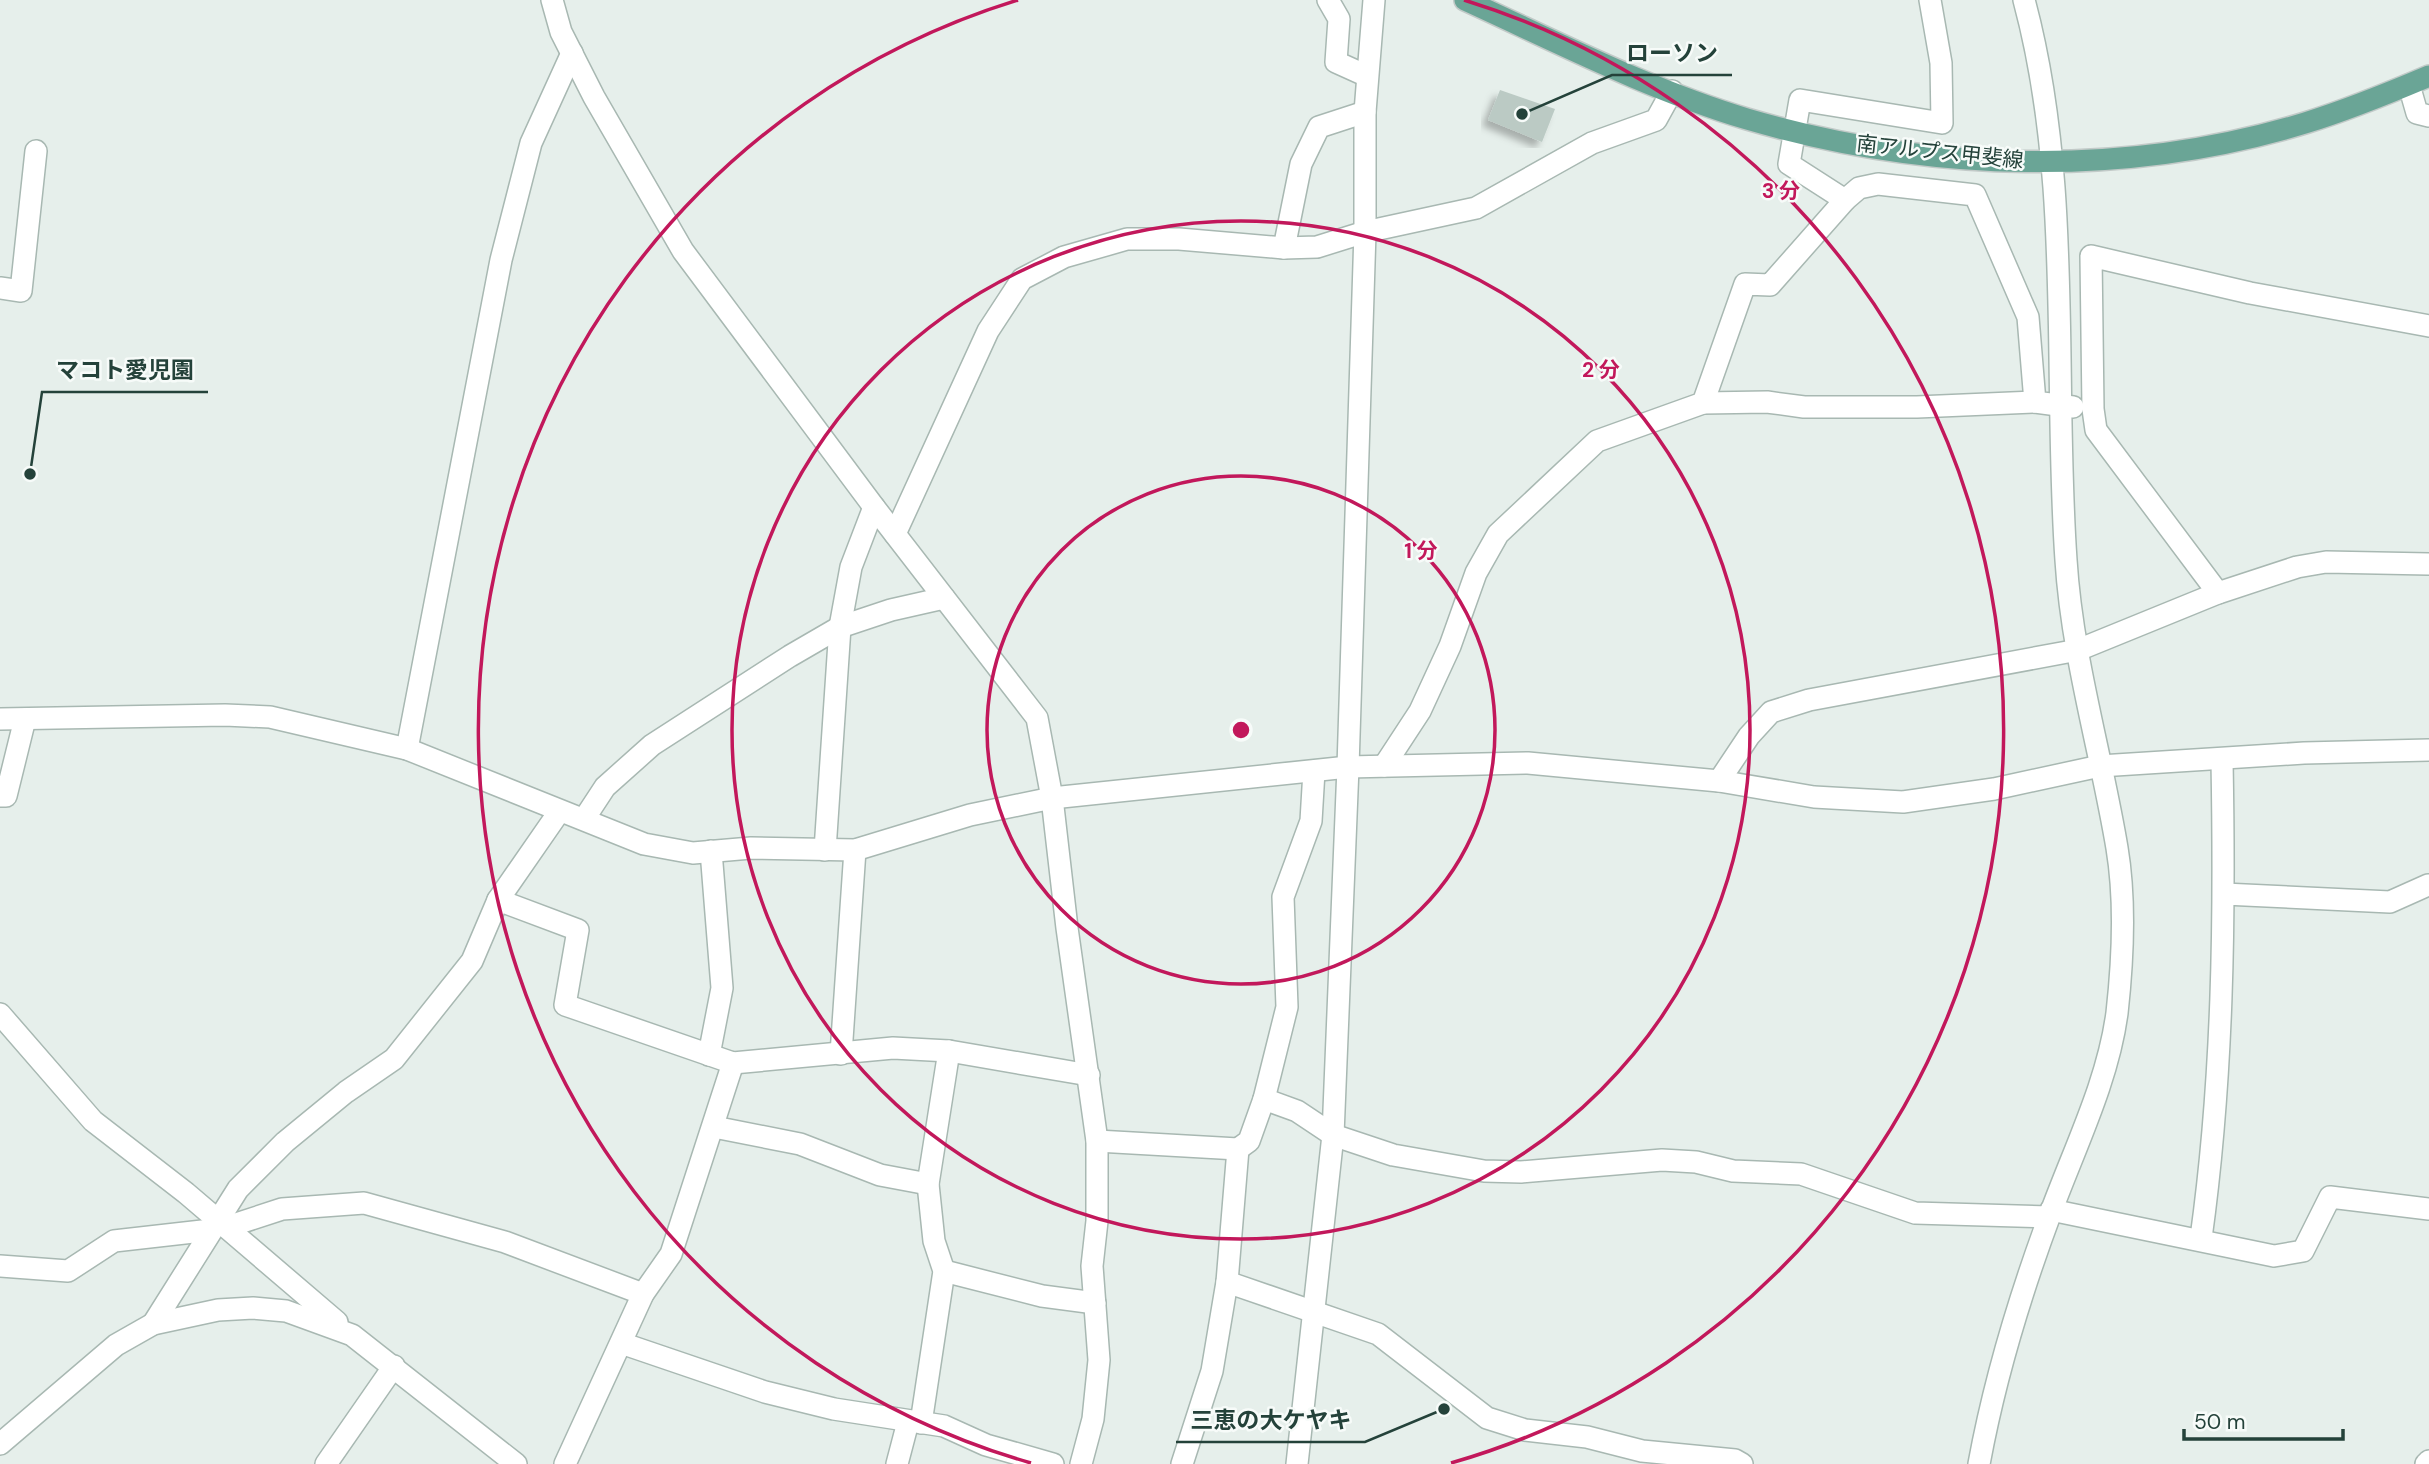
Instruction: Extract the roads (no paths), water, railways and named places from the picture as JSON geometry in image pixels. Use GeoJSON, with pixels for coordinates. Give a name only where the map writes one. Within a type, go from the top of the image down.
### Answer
{"type":"FeatureCollection","features":[{"type":"Feature","properties":{"kind":"main road","name":"南アルプス甲斐線"},"geometry":{"type":"LineString","coordinates":[[1465,0],[1672,91],[1746,118],[1794,131],[1894,151],[1985,161],[2122,159],[2203,148],[2307,122],[2429,76]]}},
{"type":"Feature","properties":{"kind":"street"},"geometry":{"type":"LineString","coordinates":[[552,0],[561,32],[644,188],[683,251],[874,507],[1037,718],[1052,798],[1097,1141],[1097,1221],[1092,1266],[1099,1360],[1085,1463]]}},
{"type":"Feature","properties":{"kind":"street"},"geometry":{"type":"LineString","coordinates":[[1328,0],[1339,19],[1336,62],[1367,76]]}},
{"type":"Feature","properties":{"kind":"street"},"geometry":{"type":"LineString","coordinates":[[1297,1464],[1333,1135],[1365,232],[1365,112],[1374,0]]}},
{"type":"Feature","properties":{"kind":"street"},"geometry":{"type":"LineString","coordinates":[[1845,200],[1788,164],[1800,100],[1942,123],[1941,63],[1930,0]]}},
{"type":"Feature","properties":{"kind":"street"},"geometry":{"type":"LineString","coordinates":[[1979,1464],[1991,1401],[2013,1318],[2102,1075],[2116,1016],[2123,908],[2118,850],[2078,650],[2066,561],[2052,162],[2040,62],[2024,0]]}},
{"type":"Feature","properties":{"kind":"street"},"geometry":{"type":"LineString","coordinates":[[407,749],[501,260],[531,143],[572,53]]}},
{"type":"Feature","properties":{"kind":"street"},"geometry":{"type":"LineString","coordinates":[[2409,85],[2417,113],[2429,116]]}},
{"type":"Feature","properties":{"kind":"street"},"geometry":{"type":"LineString","coordinates":[[895,534],[988,331],[1022,279],[1064,257],[1127,239],[1179,239],[1284,248],[1317,247],[1365,232],[1476,208],[1592,143],[1656,120],[1672,91]]}},
{"type":"Feature","properties":{"kind":"street"},"geometry":{"type":"LineString","coordinates":[[1284,248],[1301,164],[1319,127],[1365,112]]}},
{"type":"Feature","properties":{"kind":"street"},"geometry":{"type":"LineString","coordinates":[[0,288],[21,291],[36,152]]}},
{"type":"Feature","properties":{"kind":"street"},"geometry":{"type":"LineString","coordinates":[[1703,403],[1745,284],[1770,285],[1845,200],[1859,188],[1878,184],[1975,195],[2028,317],[2035,402]]}},
{"type":"Feature","properties":{"kind":"street"},"geometry":{"type":"LineString","coordinates":[[2218,593],[2096,430],[2093,409],[2091,256],[2225,288],[2429,326]]}},
{"type":"Feature","properties":{"kind":"street"},"geometry":{"type":"LineString","coordinates":[[1384,766],[1420,711],[1450,646],[1476,573],[1498,534],[1597,441],[1703,403],[1767,402],[1804,407],[1917,407],[2035,402],[2093,409]]}},
{"type":"Feature","properties":{"kind":"street"},"geometry":{"type":"LineString","coordinates":[[825,850],[840,627],[851,567],[874,507]]}},
{"type":"Feature","properties":{"kind":"street"},"geometry":{"type":"LineString","coordinates":[[1718,781],[1749,736],[1772,712],[1853,690],[2078,650],[2218,593],[2297,567],[2326,562],[2429,564]]}},
{"type":"Feature","properties":{"kind":"street"},"geometry":{"type":"LineString","coordinates":[[584,819],[605,787],[652,745],[840,627],[891,610],[944,598]]}},
{"type":"Feature","properties":{"kind":"street"},"geometry":{"type":"LineString","coordinates":[[0,719],[225,715],[270,717],[407,749],[644,844],[693,853],[751,848],[855,850],[970,815],[1052,798],[1348,767],[1528,763],[1718,781],[1814,797],[1903,802],[1994,789],[2100,766],[2221,761],[2304,753],[2429,750]]}},
{"type":"Feature","properties":{"kind":"street"},"geometry":{"type":"LineString","coordinates":[[0,796],[6,796],[25,719]]}},
{"type":"Feature","properties":{"kind":"street"},"geometry":{"type":"LineString","coordinates":[[2201,1238],[2214,1144],[2224,894],[2221,761]]}},
{"type":"Feature","properties":{"kind":"street"},"geometry":{"type":"LineString","coordinates":[[1097,1141],[1238,1149],[1249,1141],[1264,1100],[1287,1007],[1283,897],[1311,821],[1314,771]]}},
{"type":"Feature","properties":{"kind":"street"},"geometry":{"type":"LineString","coordinates":[[153,1324],[219,1225],[238,1189],[285,1142],[346,1092],[394,1059],[472,961],[498,900],[559,812]]}},
{"type":"Feature","properties":{"kind":"street"},"geometry":{"type":"LineString","coordinates":[[841,1054],[855,850]]}},
{"type":"Feature","properties":{"kind":"street"},"geometry":{"type":"LineString","coordinates":[[709,1055],[722,988],[711,851]]}},
{"type":"Feature","properties":{"kind":"street"},"geometry":{"type":"LineString","coordinates":[[2224,894],[2390,902],[2428,885]]}},
{"type":"Feature","properties":{"kind":"street"},"geometry":{"type":"LineString","coordinates":[[498,900],[578,930],[565,1005],[733,1063],[893,1048],[949,1051],[1089,1075]]}},
{"type":"Feature","properties":{"kind":"street"},"geometry":{"type":"LineString","coordinates":[[0,1014],[93,1121],[352,1335],[516,1464]]}},
{"type":"Feature","properties":{"kind":"street"},"geometry":{"type":"LineString","coordinates":[[897,1464],[914,1423],[944,1271],[934,1241],[928,1184],[949,1051]]}},
{"type":"Feature","properties":{"kind":"street"},"geometry":{"type":"LineString","coordinates":[[565,1464],[643,1294],[671,1254],[733,1063]]}},
{"type":"Feature","properties":{"kind":"street"},"geometry":{"type":"LineString","coordinates":[[1264,1100],[1297,1111],[1333,1135],[1394,1155],[1484,1171],[1521,1172],[1662,1160],[1696,1162],[1733,1171],[1801,1174],[1915,1213],[2050,1213],[2201,1238],[2274,1256],[2302,1251],[2330,1197],[2429,1209]]}},
{"type":"Feature","properties":{"kind":"street"},"geometry":{"type":"LineString","coordinates":[[714,1126],[800,1144],[880,1175],[928,1184]]}},
{"type":"Feature","properties":{"kind":"street"},"geometry":{"type":"LineString","coordinates":[[1182,1464],[1212,1371],[1227,1282],[1232,1185],[1238,1149]]}},
{"type":"Feature","properties":{"kind":"street"},"geometry":{"type":"LineString","coordinates":[[0,1266],[68,1271],[114,1241],[219,1225],[282,1209],[364,1203],[505,1242],[643,1294]]}},
{"type":"Feature","properties":{"kind":"street"},"geometry":{"type":"LineString","coordinates":[[944,1271],[1042,1296],[1095,1303]]}},
{"type":"Feature","properties":{"kind":"street"},"geometry":{"type":"LineString","coordinates":[[1227,1282],[1378,1334],[1487,1418],[1525,1430],[1587,1437],[1642,1451],[1735,1460],[1742,1464]]}},
{"type":"Feature","properties":{"kind":"street"},"geometry":{"type":"LineString","coordinates":[[0,1444],[116,1345],[153,1324],[218,1310],[253,1308],[286,1311],[352,1335]]}},
{"type":"Feature","properties":{"kind":"street"},"geometry":{"type":"LineString","coordinates":[[621,1343],[765,1392],[834,1409],[944,1426],[986,1445],[1053,1464]]}},
{"type":"Feature","properties":{"kind":"street"},"geometry":{"type":"LineString","coordinates":[[326,1464],[394,1366]]}},
{"type":"Feature","properties":{"kind":"place","name":"ローソン"},"geometry":{"type":"Point","coordinates":[1522,114]}},
{"type":"Feature","properties":{"kind":"place","name":"マコト愛児園"},"geometry":{"type":"Point","coordinates":[30,474]}},
{"type":"Feature","properties":{"kind":"place","name":"三恵の大ケヤキ"},"geometry":{"type":"Point","coordinates":[1444,1409]}}]}
